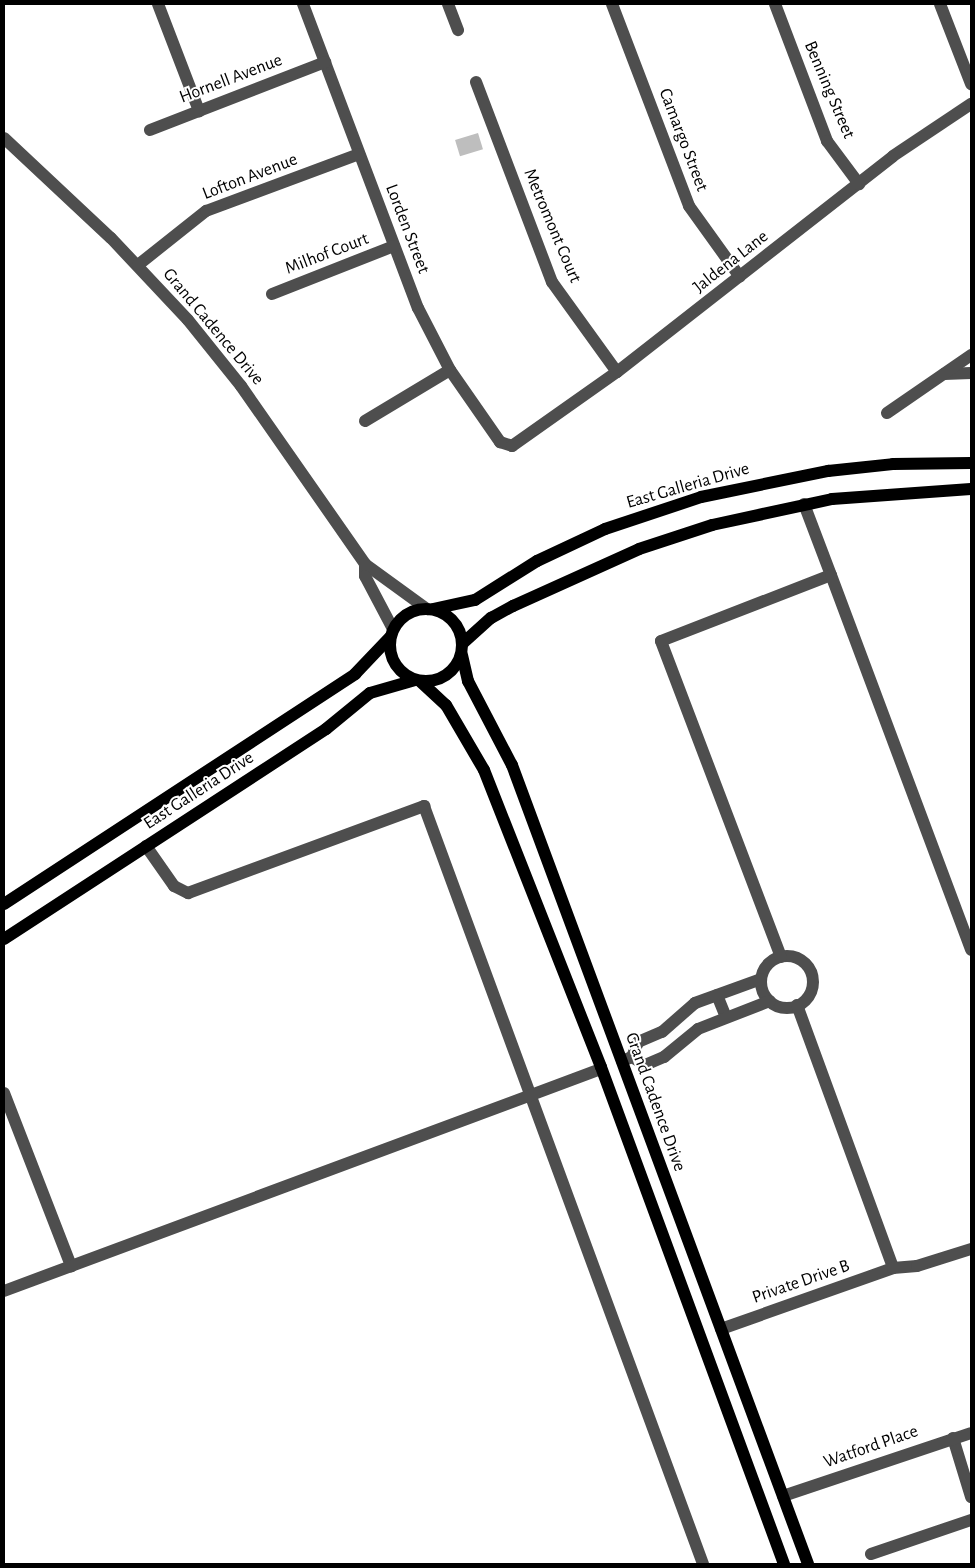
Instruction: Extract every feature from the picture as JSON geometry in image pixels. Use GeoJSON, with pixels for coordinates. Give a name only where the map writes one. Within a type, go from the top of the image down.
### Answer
{"type":"FeatureCollection","features":[{"type":"Feature","properties":{"kind":"main road","name":"East Galleria Drive"},"geometry":{"type":"LineString","coordinates":[[430,609],[475,600],[537,561],[605,530],[701,498],[828,471],[893,464],[971,463]]}},
{"type":"Feature","properties":{"kind":"main road"},"geometry":{"type":"LineString","coordinates":[[418,681],[442,679],[462,649],[500,612],[632,552],[712,525],[804,504],[891,493],[971,489]]}},
{"type":"Feature","properties":{"kind":"main road"},"geometry":{"type":"LineString","coordinates":[[462,649],[454,621],[430,609],[408,614],[392,633],[394,663],[446,705],[484,770],[601,1069],[784,1564]]}},
{"type":"Feature","properties":{"kind":"main road","name":"East Galleria Drive"},"geometry":{"type":"LineString","coordinates":[[4,904],[355,674],[392,633]]}},
{"type":"Feature","properties":{"kind":"main road","name":"Grand Cadence Drive"},"geometry":{"type":"LineString","coordinates":[[462,649],[468,681],[512,765],[627,1059],[721,1329],[808,1564]]}},
{"type":"Feature","properties":{"kind":"main road","name":"East Galleria Drive"},"geometry":{"type":"LineString","coordinates":[[4,939],[326,729],[370,693],[418,681]]}},
{"type":"Feature","properties":{"kind":"main road"},"geometry":{"type":"LineString","coordinates":[[601,1069],[627,1059]]}},
{"type":"Feature","properties":{"kind":"street"},"geometry":{"type":"LineString","coordinates":[[158,4],[199,111]]}},
{"type":"Feature","properties":{"kind":"street","name":"Lorden Street"},"geometry":{"type":"LineString","coordinates":[[302,4],[418,308],[450,370],[500,442],[512,446]]}},
{"type":"Feature","properties":{"kind":"street"},"geometry":{"type":"LineString","coordinates":[[448,4],[458,30]]}},
{"type":"Feature","properties":{"kind":"street","name":"Camargo Street"},"geometry":{"type":"LineString","coordinates":[[612,4],[689,206],[740,277]]}},
{"type":"Feature","properties":{"kind":"street","name":"Benning Street"},"geometry":{"type":"LineString","coordinates":[[775,4],[827,140],[859,184]]}},
{"type":"Feature","properties":{"kind":"street"},"geometry":{"type":"LineString","coordinates":[[940,4],[971,84]]}},
{"type":"Feature","properties":{"kind":"street","name":"Hornell Avenue"},"geometry":{"type":"LineString","coordinates":[[150,130],[324,62]]}},
{"type":"Feature","properties":{"kind":"street","name":"Metromont Court"},"geometry":{"type":"LineString","coordinates":[[476,82],[552,282],[617,372]]}},
{"type":"Feature","properties":{"kind":"street","name":"Jaldena Lane"},"geometry":{"type":"LineString","coordinates":[[512,446],[617,372],[893,156],[971,104]]}},
{"type":"Feature","properties":{"kind":"street","name":"Grand Cadence Drive"},"geometry":{"type":"LineString","coordinates":[[4,138],[138,265],[235,379],[365,564],[430,609]]}},
{"type":"Feature","properties":{"kind":"street","name":"Lofton Avenue"},"geometry":{"type":"LineString","coordinates":[[138,265],[206,211],[359,154]]}},
{"type":"Feature","properties":{"kind":"street","name":"Milhof Court"},"geometry":{"type":"LineString","coordinates":[[272,294],[394,246]]}},
{"type":"Feature","properties":{"kind":"street"},"geometry":{"type":"LineString","coordinates":[[887,413],[971,355]]}},
{"type":"Feature","properties":{"kind":"street"},"geometry":{"type":"LineString","coordinates":[[364,421],[450,370]]}},
{"type":"Feature","properties":{"kind":"street"},"geometry":{"type":"LineString","coordinates":[[944,374],[971,373]]}},
{"type":"Feature","properties":{"kind":"street"},"geometry":{"type":"LineString","coordinates":[[804,504],[971,950]]}},
{"type":"Feature","properties":{"kind":"street","name":"Grand Cadence Drive"},"geometry":{"type":"LineString","coordinates":[[365,564],[365,576],[392,633]]}},
{"type":"Feature","properties":{"kind":"street"},"geometry":{"type":"LineString","coordinates":[[781,956],[661,641],[831,576]]}},
{"type":"Feature","properties":{"kind":"street"},"geometry":{"type":"LineString","coordinates":[[146,846],[174,886],[188,893],[424,806],[703,1564]]}},
{"type":"Feature","properties":{"kind":"street"},"geometry":{"type":"LineString","coordinates":[[761,979],[696,1003],[662,1032],[638,1042],[627,1059],[645,1065],[664,1057],[684,1045],[698,1029],[770,1001],[784,1007],[797,1005],[812,988],[811,971],[798,958],[781,956],[767,965],[761,979],[770,1001]]}},
{"type":"Feature","properties":{"kind":"street"},"geometry":{"type":"LineString","coordinates":[[717,995],[726,1017]]}},
{"type":"Feature","properties":{"kind":"street"},"geometry":{"type":"LineString","coordinates":[[797,1005],[893,1268]]}},
{"type":"Feature","properties":{"kind":"street"},"geometry":{"type":"LineString","coordinates":[[4,1291],[601,1069]]}},
{"type":"Feature","properties":{"kind":"street"},"geometry":{"type":"LineString","coordinates":[[4,1093],[71,1266]]}},
{"type":"Feature","properties":{"kind":"street","name":"Private Drive B"},"geometry":{"type":"LineString","coordinates":[[721,1329],[893,1268],[918,1266],[971,1249]]}},
{"type":"Feature","properties":{"kind":"street","name":"Watford Place"},"geometry":{"type":"LineString","coordinates":[[782,1496],[971,1432]]}},
{"type":"Feature","properties":{"kind":"street"},"geometry":{"type":"LineString","coordinates":[[953,1438],[971,1497]]}},
{"type":"Feature","properties":{"kind":"street"},"geometry":{"type":"LineString","coordinates":[[871,1554],[971,1520]]}},
{"type":"Feature","properties":{"kind":"building"},"geometry":{"type":"Polygon","coordinates":[[[478,133],[483,149],[460,156],[455,140],[478,133]]]}}]}
